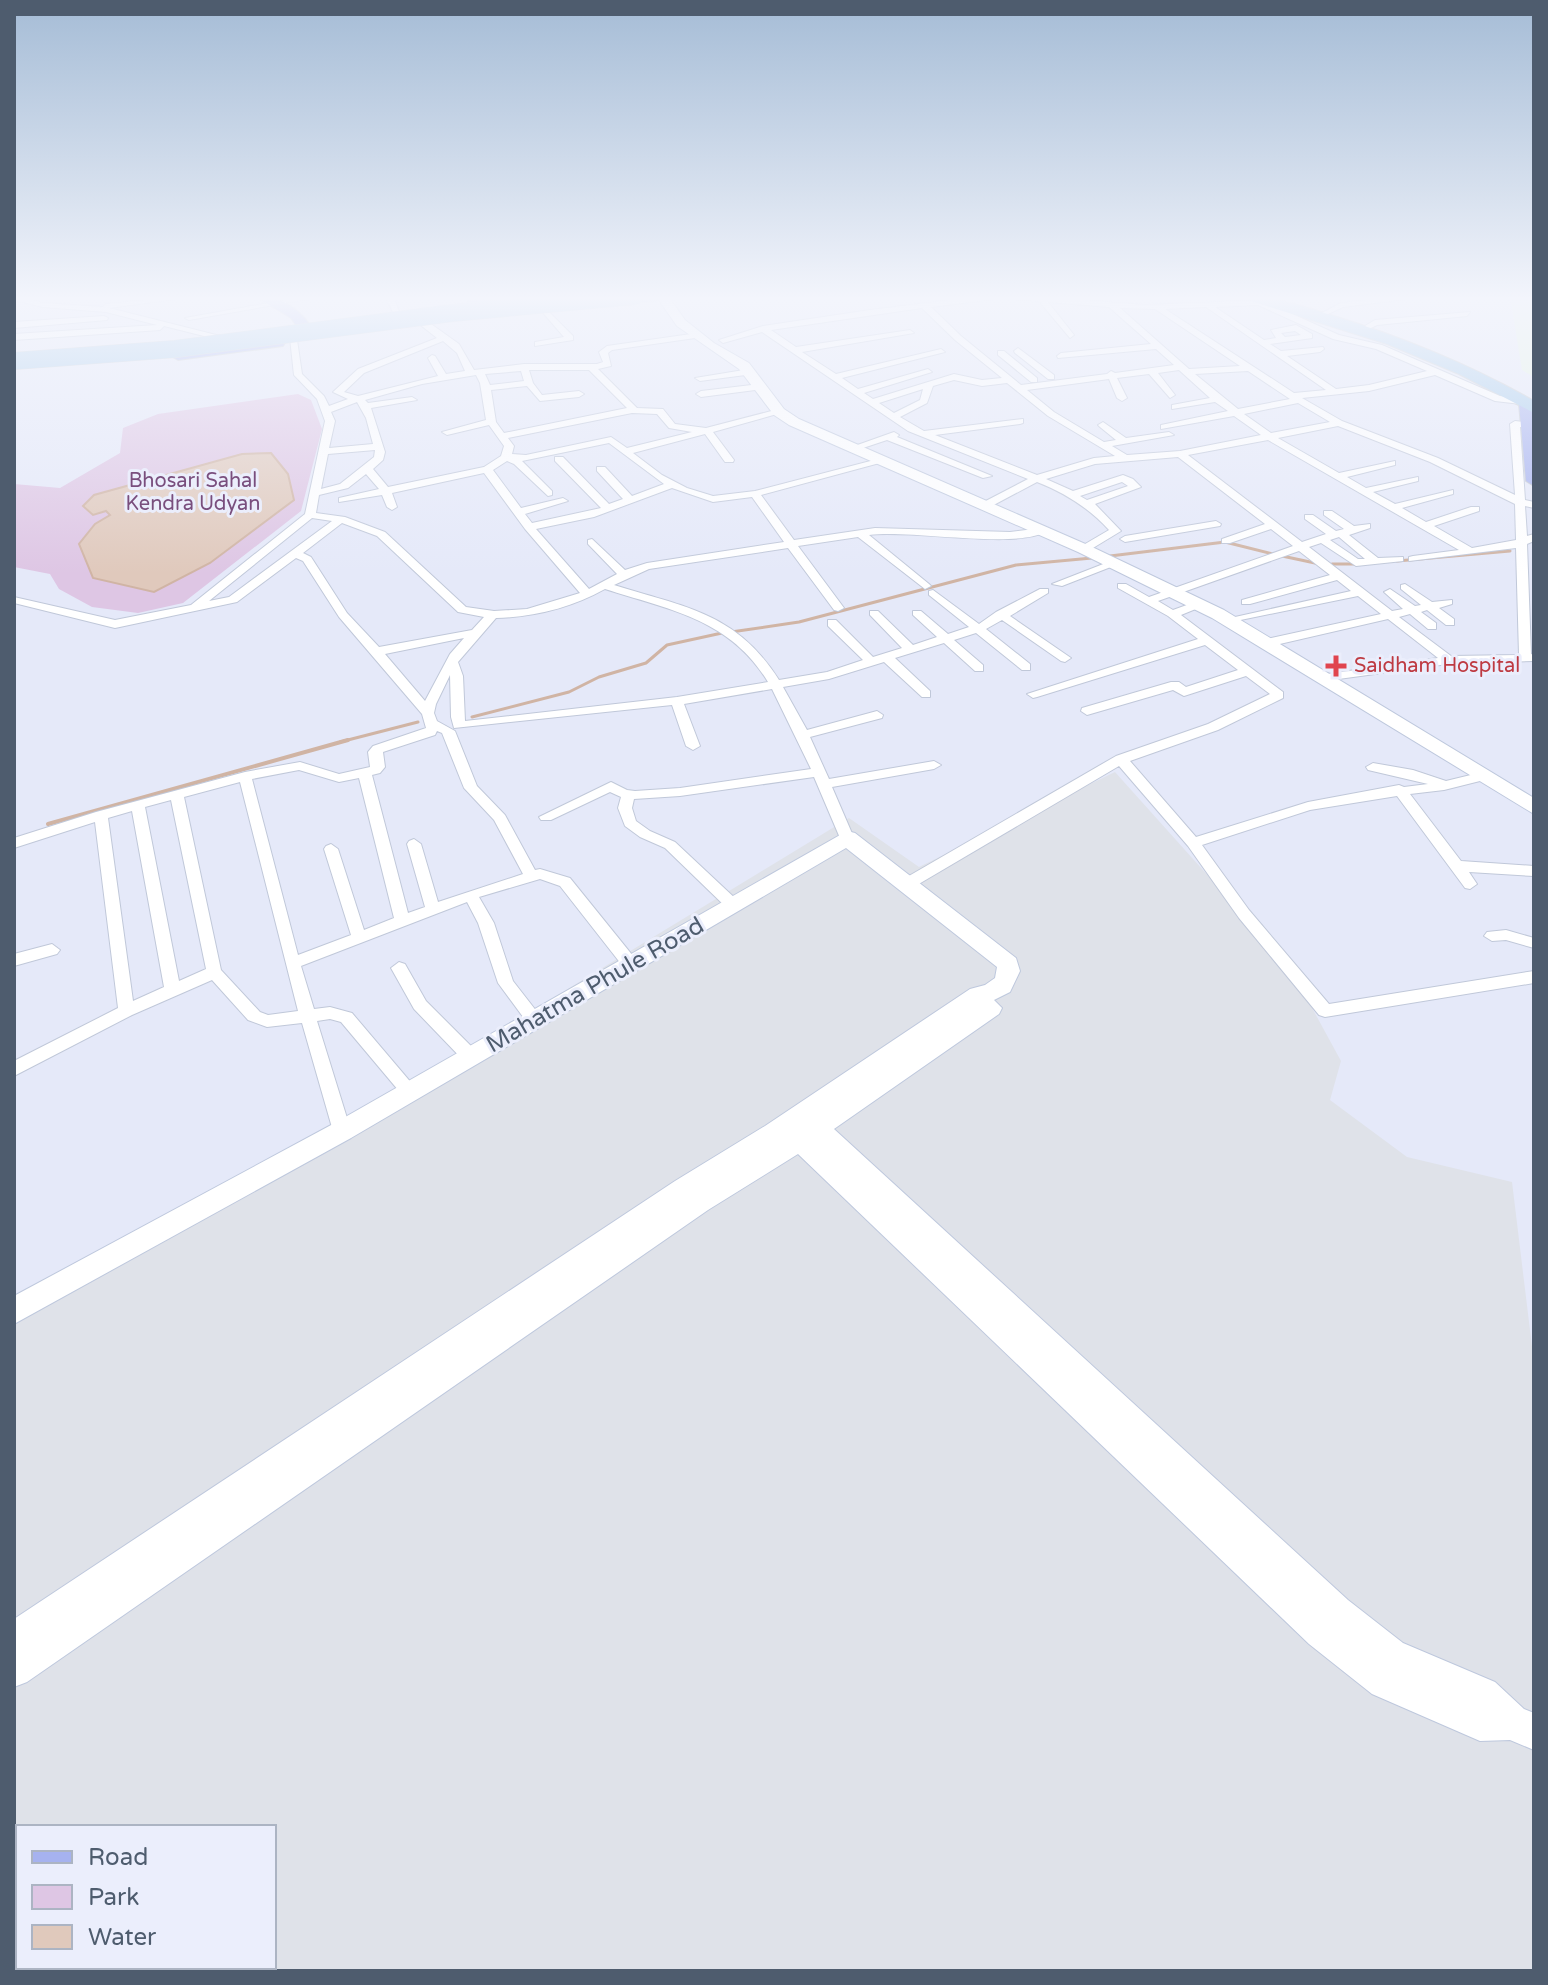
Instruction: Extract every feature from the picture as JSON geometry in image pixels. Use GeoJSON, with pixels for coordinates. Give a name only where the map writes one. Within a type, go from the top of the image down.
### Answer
{"type":"FeatureCollection","features":[{"type":"Feature","properties":{"kind":"highway"},"geometry":{"type":"LineString","coordinates":[[1496,389],[1529,408]]}},
{"type":"Feature","properties":{"kind":"highway"},"geometry":{"type":"LineString","coordinates":[[1500,389],[1529,408]]}},
{"type":"Feature","properties":{"kind":"main road"},"geometry":{"type":"LineString","coordinates":[[1529,408],[1534,481]]}},
{"type":"Feature","properties":{"kind":"street"},"geometry":{"type":"LineString","coordinates":[[192,609],[310,515],[330,432],[327,410],[312,389]]}},
{"type":"Feature","properties":{"kind":"street"},"geometry":{"type":"LineString","coordinates":[[320,397],[342,389]]}},
{"type":"Feature","properties":{"kind":"street"},"geometry":{"type":"LineString","coordinates":[[327,410],[362,402],[393,389]]}},
{"type":"Feature","properties":{"kind":"street"},"geometry":{"type":"LineString","coordinates":[[486,389],[491,422],[509,446],[506,457]]}},
{"type":"Feature","properties":{"kind":"street"},"geometry":{"type":"LineString","coordinates":[[534,389],[542,399],[579,394]]}},
{"type":"Feature","properties":{"kind":"street"},"geometry":{"type":"LineString","coordinates":[[613,389],[639,414]]}},
{"type":"Feature","properties":{"kind":"street"},"geometry":{"type":"LineString","coordinates":[[701,394],[720,389]]}},
{"type":"Feature","properties":{"kind":"street"},"geometry":{"type":"LineString","coordinates":[[762,389],[779,412],[794,422],[1084,549],[1199,604],[1328,678],[1534,807]]}},
{"type":"Feature","properties":{"kind":"street"},"geometry":{"type":"LineString","coordinates":[[854,389],[911,429],[1037,478],[1072,495],[1097,510],[1141,552]]}},
{"type":"Feature","properties":{"kind":"street"},"geometry":{"type":"LineString","coordinates":[[859,392],[871,389]]}},
{"type":"Feature","properties":{"kind":"street"},"geometry":{"type":"LineString","coordinates":[[872,402],[914,389]]}},
{"type":"Feature","properties":{"kind":"street"},"geometry":{"type":"LineString","coordinates":[[894,417],[924,401],[928,389]]}},
{"type":"Feature","properties":{"kind":"street"},"geometry":{"type":"LineString","coordinates":[[1019,389],[1063,423],[1125,458]]}},
{"type":"Feature","properties":{"kind":"street"},"geometry":{"type":"LineString","coordinates":[[1118,389],[1122,398]]}},
{"type":"Feature","properties":{"kind":"street"},"geometry":{"type":"LineString","coordinates":[[1165,389],[1170,395]]}},
{"type":"Feature","properties":{"kind":"street"},"geometry":{"type":"LineString","coordinates":[[1206,389],[1268,436],[1471,552]]}},
{"type":"Feature","properties":{"kind":"street"},"geometry":{"type":"LineString","coordinates":[[1286,389],[1339,423],[1434,460],[1520,502],[1534,505]]}},
{"type":"Feature","properties":{"kind":"street"},"geometry":{"type":"LineString","coordinates":[[1290,389],[1300,397]]}},
{"type":"Feature","properties":{"kind":"street"},"geometry":{"type":"LineString","coordinates":[[1330,389],[1335,392]]}},
{"type":"Feature","properties":{"kind":"street"},"geometry":{"type":"LineString","coordinates":[[1101,445],[1122,440],[1130,431],[1160,428],[1300,397],[1364,389]]}},
{"type":"Feature","properties":{"kind":"street"},"geometry":{"type":"LineString","coordinates":[[1328,678],[1448,660],[1529,657],[1515,424],[1529,408],[1473,389]]}},
{"type":"Feature","properties":{"kind":"street"},"geometry":{"type":"LineString","coordinates":[[338,392],[362,402],[412,400]]}},
{"type":"Feature","properties":{"kind":"street"},"geometry":{"type":"LineString","coordinates":[[1175,407],[1217,399]]}},
{"type":"Feature","properties":{"kind":"street"},"geometry":{"type":"LineString","coordinates":[[315,493],[344,486],[379,458],[362,402]]}},
{"type":"Feature","properties":{"kind":"street"},"geometry":{"type":"LineString","coordinates":[[501,436],[660,411],[672,426],[708,431],[729,460]]}},
{"type":"Feature","properties":{"kind":"street"},"geometry":{"type":"LineString","coordinates":[[628,451],[779,412]]}},
{"type":"Feature","properties":{"kind":"street"},"geometry":{"type":"LineString","coordinates":[[923,434],[1020,421]]}},
{"type":"Feature","properties":{"kind":"street"},"geometry":{"type":"LineString","coordinates":[[447,432],[491,422]]}},
{"type":"Feature","properties":{"kind":"street"},"geometry":{"type":"LineString","coordinates":[[984,506],[1037,478],[1094,461],[1182,453],[1339,423]]}},
{"type":"Feature","properties":{"kind":"street"},"geometry":{"type":"LineString","coordinates":[[1103,425],[1122,440]]}},
{"type":"Feature","properties":{"kind":"street"},"geometry":{"type":"LineString","coordinates":[[1130,431],[1160,428]]}},
{"type":"Feature","properties":{"kind":"street"},"geometry":{"type":"LineString","coordinates":[[1160,428],[1182,453],[1448,660]]}},
{"type":"Feature","properties":{"kind":"street"},"geometry":{"type":"LineString","coordinates":[[854,448],[911,429]]}},
{"type":"Feature","properties":{"kind":"street"},"geometry":{"type":"LineString","coordinates":[[887,437],[987,476]]}},
{"type":"Feature","properties":{"kind":"street"},"geometry":{"type":"LineString","coordinates":[[343,500],[487,469],[506,457],[526,458],[611,440],[658,477],[713,499],[755,494],[882,461]]}},
{"type":"Feature","properties":{"kind":"street"},"geometry":{"type":"LineString","coordinates":[[325,451],[378,447]]}},
{"type":"Feature","properties":{"kind":"street"},"geometry":{"type":"LineString","coordinates":[[506,457],[518,462],[548,493]]}},
{"type":"Feature","properties":{"kind":"street"},"geometry":{"type":"LineString","coordinates":[[559,459],[608,509]]}},
{"type":"Feature","properties":{"kind":"street"},"geometry":{"type":"LineString","coordinates":[[1338,476],[1391,463]]}},
{"type":"Feature","properties":{"kind":"street"},"geometry":{"type":"LineString","coordinates":[[367,469],[386,491],[392,507]]}},
{"type":"Feature","properties":{"kind":"street"},"geometry":{"type":"LineString","coordinates":[[487,469],[529,527],[587,594]]}},
{"type":"Feature","properties":{"kind":"street"},"geometry":{"type":"LineString","coordinates":[[601,469],[629,499]]}},
{"type":"Feature","properties":{"kind":"street"},"geometry":{"type":"LineString","coordinates":[[1072,495],[1123,478],[1136,487],[1086,504]]}},
{"type":"Feature","properties":{"kind":"street"},"geometry":{"type":"LineString","coordinates":[[1364,491],[1414,479]]}},
{"type":"Feature","properties":{"kind":"street"},"geometry":{"type":"LineString","coordinates":[[529,527],[608,509],[672,485]]}},
{"type":"Feature","properties":{"kind":"street"},"geometry":{"type":"LineString","coordinates":[[1392,508],[1449,492]]}},
{"type":"Feature","properties":{"kind":"street"},"geometry":{"type":"LineString","coordinates":[[755,494],[838,608]]}},
{"type":"Feature","properties":{"kind":"street"},"geometry":{"type":"LineString","coordinates":[[518,512],[563,501]]}},
{"type":"Feature","properties":{"kind":"street"},"geometry":{"type":"LineString","coordinates":[[1424,526],[1475,509]]}},
{"type":"Feature","properties":{"kind":"street"},"geometry":{"type":"LineString","coordinates":[[1328,513],[1337,534],[1356,563],[1399,559]]}},
{"type":"Feature","properties":{"kind":"street"},"geometry":{"type":"LineString","coordinates":[[310,515],[341,519],[381,534],[462,610],[492,615],[518,613],[587,594],[623,574],[647,566],[791,543],[909,530],[1010,535],[1042,531]]}},
{"type":"Feature","properties":{"kind":"street"},"geometry":{"type":"LineString","coordinates":[[1309,517],[1375,561]]}},
{"type":"Feature","properties":{"kind":"street"},"geometry":{"type":"LineString","coordinates":[[14,600],[115,624],[233,600],[341,519]]}},
{"type":"Feature","properties":{"kind":"street"},"geometry":{"type":"LineString","coordinates":[[1084,549],[1121,535],[1216,524]]}},
{"type":"Feature","properties":{"kind":"street"},"geometry":{"type":"LineString","coordinates":[[1226,541],[1273,525]]}},
{"type":"Feature","properties":{"kind":"street"},"geometry":{"type":"LineString","coordinates":[[1148,601],[1366,526]]}},
{"type":"Feature","properties":{"kind":"street"},"geometry":{"type":"LineString","coordinates":[[860,533],[1026,667]]}},
{"type":"Feature","properties":{"kind":"street"},"geometry":{"type":"LineString","coordinates":[[1413,559],[1471,552],[1534,537]]}},
{"type":"Feature","properties":{"kind":"street"},"geometry":{"type":"LineString","coordinates":[[592,542],[623,574]]}},
{"type":"Feature","properties":{"kind":"street"},"geometry":{"type":"LineString","coordinates":[[296,553],[307,559],[343,615],[429,718],[448,731],[471,788],[500,818],[530,874]]}},
{"type":"Feature","properties":{"kind":"street"},"geometry":{"type":"LineString","coordinates":[[1058,584],[1115,563]]}},
{"type":"Feature","properties":{"kind":"street"},"geometry":{"type":"LineString","coordinates":[[1246,602],[1339,576]]}},
{"type":"Feature","properties":{"kind":"street"},"geometry":{"type":"LineString","coordinates":[[14,1640],[698,1202],[800,1127],[993,1006],[991,994],[1007,982],[1010,975],[1008,964],[847,838],[776,685],[735,635],[603,585]]}},
{"type":"Feature","properties":{"kind":"street"},"geometry":{"type":"LineString","coordinates":[[907,884],[1121,759],[1213,727],[1279,695],[1172,614],[1122,586]]}},
{"type":"Feature","properties":{"kind":"street"},"geometry":{"type":"LineString","coordinates":[[1405,587],[1450,622]]}},
{"type":"Feature","properties":{"kind":"street"},"geometry":{"type":"LineString","coordinates":[[441,639],[444,653],[453,660],[458,676],[458,723],[464,726],[677,701],[776,685],[872,663],[977,629],[1044,591]]}},
{"type":"Feature","properties":{"kind":"street"},"geometry":{"type":"LineString","coordinates":[[1230,621],[1360,592]]}},
{"type":"Feature","properties":{"kind":"street"},"geometry":{"type":"LineString","coordinates":[[1390,592],[1432,626]]}},
{"type":"Feature","properties":{"kind":"street"},"geometry":{"type":"LineString","coordinates":[[1267,643],[1448,602]]}},
{"type":"Feature","properties":{"kind":"street"},"geometry":{"type":"LineString","coordinates":[[1172,614],[1199,604]]}},
{"type":"Feature","properties":{"kind":"street"},"geometry":{"type":"LineString","coordinates":[[874,613],[911,650]]}},
{"type":"Feature","properties":{"kind":"street"},"geometry":{"type":"LineString","coordinates":[[917,613],[979,668]]}},
{"type":"Feature","properties":{"kind":"street"},"geometry":{"type":"LineString","coordinates":[[1000,614],[1065,658]]}},
{"type":"Feature","properties":{"kind":"street"},"geometry":{"type":"LineString","coordinates":[[14,843],[101,815],[245,776],[300,766],[339,778],[365,774],[378,767],[375,752],[378,749],[426,735],[432,728],[429,718],[453,660],[492,615]]}},
{"type":"Feature","properties":{"kind":"street"},"geometry":{"type":"LineString","coordinates":[[832,623],[872,663]]}},
{"type":"Feature","properties":{"kind":"street"},"geometry":{"type":"LineString","coordinates":[[375,650],[478,632]]}},
{"type":"Feature","properties":{"kind":"street"},"geometry":{"type":"LineString","coordinates":[[1033,694],[1207,640]]}},
{"type":"Feature","properties":{"kind":"street"},"geometry":{"type":"LineString","coordinates":[[887,658],[926,694]]}},
{"type":"Feature","properties":{"kind":"street"},"geometry":{"type":"LineString","coordinates":[[1087,711],[1175,685],[1184,692],[1247,671]]}},
{"type":"Feature","properties":{"kind":"street"},"geometry":{"type":"LineString","coordinates":[[677,701],[693,746]]}},
{"type":"Feature","properties":{"kind":"street"},"geometry":{"type":"LineString","coordinates":[[801,736],[877,715]]}},
{"type":"Feature","properties":{"kind":"street"},"geometry":{"type":"LineString","coordinates":[[1121,759],[1193,843],[1244,914],[1325,1011],[1534,977]]}},
{"type":"Feature","properties":{"kind":"street"},"geometry":{"type":"LineString","coordinates":[[546,817],[604,787],[615,786],[628,795],[680,792],[934,765]]}},
{"type":"Feature","properties":{"kind":"street"},"geometry":{"type":"LineString","coordinates":[[1373,767],[1413,774],[1448,786]]}},
{"type":"Feature","properties":{"kind":"street"},"geometry":{"type":"LineString","coordinates":[[365,774],[402,921]]}},
{"type":"Feature","properties":{"kind":"street"},"geometry":{"type":"LineString","coordinates":[[245,776],[307,1018],[342,1131]]}},
{"type":"Feature","properties":{"kind":"street"},"geometry":{"type":"LineString","coordinates":[[1193,843],[1323,802],[1399,789],[1448,786],[1483,776]]}},
{"type":"Feature","properties":{"kind":"street"},"geometry":{"type":"LineString","coordinates":[[1399,789],[1470,884]]}},
{"type":"Feature","properties":{"kind":"street"},"geometry":{"type":"LineString","coordinates":[[177,794],[214,972],[254,1016],[275,1023],[330,1013],[346,1017],[410,1092]]}},
{"type":"Feature","properties":{"kind":"street"},"geometry":{"type":"LineString","coordinates":[[628,795],[625,808],[630,823],[645,834],[670,845],[733,905]]}},
{"type":"Feature","properties":{"kind":"street"},"geometry":{"type":"LineString","coordinates":[[138,805],[173,990]]}},
{"type":"Feature","properties":{"kind":"street"},"geometry":{"type":"LineString","coordinates":[[101,815],[126,1011]]}},
{"type":"Feature","properties":{"kind":"street","name":"Mahatma Phule Road"},"geometry":{"type":"LineString","coordinates":[[14,1311],[342,1131],[847,838]]}},
{"type":"Feature","properties":{"kind":"street"},"geometry":{"type":"LineString","coordinates":[[414,844],[433,909]]}},
{"type":"Feature","properties":{"kind":"street"},"geometry":{"type":"LineString","coordinates":[[331,849],[359,937]]}},
{"type":"Feature","properties":{"kind":"street"},"geometry":{"type":"LineString","coordinates":[[1457,866],[1534,871]]}},
{"type":"Feature","properties":{"kind":"street"},"geometry":{"type":"LineString","coordinates":[[292,963],[530,874],[552,875],[565,882],[631,965]]}},
{"type":"Feature","properties":{"kind":"street"},"geometry":{"type":"LineString","coordinates":[[470,895],[486,923],[506,983],[535,1021]]}},
{"type":"Feature","properties":{"kind":"street"},"geometry":{"type":"LineString","coordinates":[[1492,936],[1506,935],[1534,943]]}},
{"type":"Feature","properties":{"kind":"street"},"geometry":{"type":"LineString","coordinates":[[14,960],[52,950]]}},
{"type":"Feature","properties":{"kind":"street"},"geometry":{"type":"LineString","coordinates":[[399,968],[420,1005],[471,1057]]}},
{"type":"Feature","properties":{"kind":"street"},"geometry":{"type":"LineString","coordinates":[[14,1069],[126,1011],[214,972]]}},
{"type":"Feature","properties":{"kind":"street"},"geometry":{"type":"LineString","coordinates":[[800,1127],[1321,1632],[1363,1667],[1385,1681],[1480,1723],[1522,1727]]}},
{"type":"Feature","properties":{"kind":"street"},"geometry":{"type":"LineString","coordinates":[[14,1669],[437,1368]]}},
{"type":"Feature","properties":{"kind":"shaded area"},"geometry":{"type":"Polygon","coordinates":[[[1115,772],[1325,1006],[1311,1006],[1341,1061],[1330,1100],[1407,1157],[1512,1182],[1534,1363],[1534,1971],[14,1971],[14,1308],[474,1046],[849,818],[919,867],[1115,772]]]}},
{"type":"Feature","properties":{"kind":"green space","name":"Bhosari Sahal Kendra Udyan"},"geometry":{"type":"Polygon","coordinates":[[[298,394],[311,400],[322,429],[301,511],[183,603],[138,613],[92,607],[59,589],[50,574],[14,567],[14,484],[60,488],[120,453],[123,428],[158,414],[298,394]]]}},
{"type":"Feature","properties":{"kind":"water"},"geometry":{"type":"Polygon","coordinates":[[[271,453],[288,474],[294,500],[210,563],[154,592],[93,578],[79,544],[95,524],[110,515],[106,511],[93,515],[83,506],[94,495],[242,454],[271,453]]]}},
{"type":"Feature","properties":{"kind":"waterway"},"geometry":{"type":"LineString","coordinates":[[1110,556],[1225,542],[1273,554]]}},
{"type":"Feature","properties":{"kind":"waterway"},"geometry":{"type":"LineString","coordinates":[[1397,561],[1510,551]]}},
{"type":"Feature","properties":{"kind":"waterway"},"geometry":{"type":"LineString","coordinates":[[1282,556],[1315,563]]}},
{"type":"Feature","properties":{"kind":"waterway"},"geometry":{"type":"LineString","coordinates":[[731,632],[799,622],[1016,565],[1092,558]]}},
{"type":"Feature","properties":{"kind":"waterway"},"geometry":{"type":"LineString","coordinates":[[1332,564],[1356,564]]}},
{"type":"Feature","properties":{"kind":"waterway"},"geometry":{"type":"LineString","coordinates":[[472,717],[569,692],[599,677],[646,663],[667,645],[722,633]]}},
{"type":"Feature","properties":{"kind":"waterway"},"geometry":{"type":"LineString","coordinates":[[340,742],[418,722]]}},
{"type":"Feature","properties":{"kind":"waterway"},"geometry":{"type":"LineString","coordinates":[[48,824],[348,740]]}},
{"type":"Feature","properties":{"kind":"place","name":"Saidham Hospital"},"geometry":{"type":"Point","coordinates":[1336,666]}}]}
